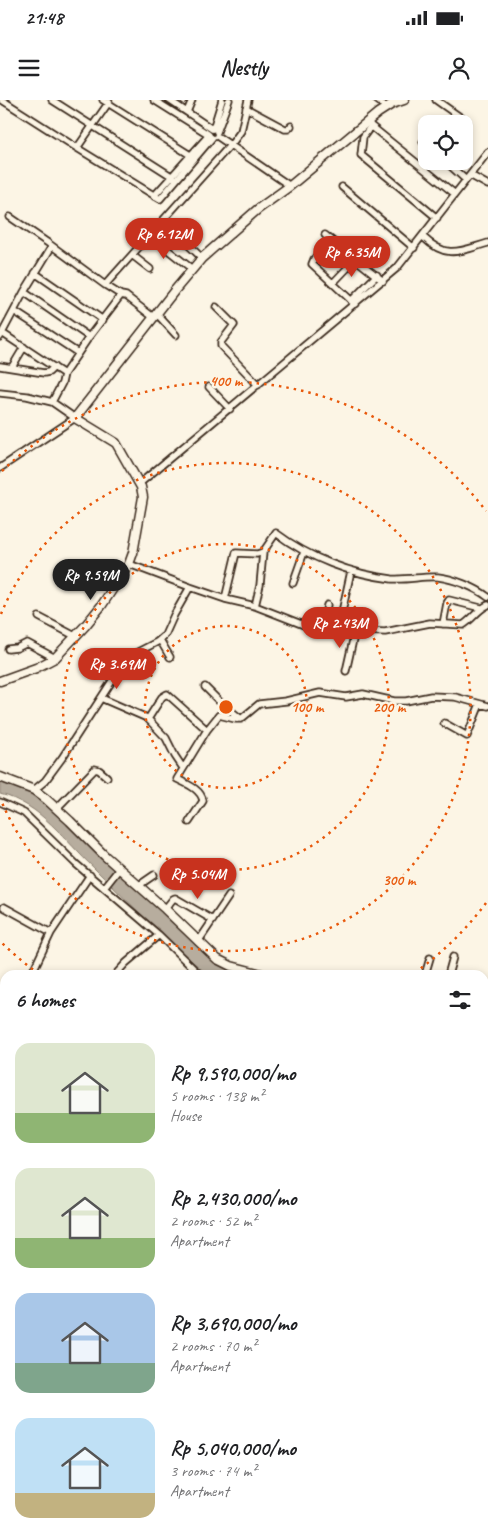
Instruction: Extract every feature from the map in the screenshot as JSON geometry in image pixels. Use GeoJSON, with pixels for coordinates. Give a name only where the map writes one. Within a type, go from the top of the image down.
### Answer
{"type":"FeatureCollection","features":[{"type":"Feature","properties":{"kind":"street"},"geometry":{"type":"LineString","coordinates":[[2,100],[154,196],[193,157],[212,133],[229,100]]}},
{"type":"Feature","properties":{"kind":"street"},"geometry":{"type":"LineString","coordinates":[[52,100],[173,178]]}},
{"type":"Feature","properties":{"kind":"street"},"geometry":{"type":"LineString","coordinates":[[154,100],[231,145],[290,186]]}},
{"type":"Feature","properties":{"kind":"street"},"geometry":{"type":"LineString","coordinates":[[169,100],[212,133]]}},
{"type":"Feature","properties":{"kind":"street"},"geometry":{"type":"LineString","coordinates":[[187,112],[192,100]]}},
{"type":"Feature","properties":{"kind":"street"},"geometry":{"type":"LineString","coordinates":[[212,133],[222,100]]}},
{"type":"Feature","properties":{"kind":"street"},"geometry":{"type":"LineString","coordinates":[[105,285],[231,145],[241,131],[248,100]]}},
{"type":"Feature","properties":{"kind":"street"},"geometry":{"type":"LineString","coordinates":[[377,100],[386,107]]}},
{"type":"Feature","properties":{"kind":"street"},"geometry":{"type":"LineString","coordinates":[[0,468],[75,418],[202,258],[258,210],[369,124],[386,107],[404,100]]}},
{"type":"Feature","properties":{"kind":"street"},"geometry":{"type":"LineString","coordinates":[[436,100],[457,115]]}},
{"type":"Feature","properties":{"kind":"street"},"geometry":{"type":"LineString","coordinates":[[77,148],[93,126],[107,101],[193,157]]}},
{"type":"Feature","properties":{"kind":"street"},"geometry":{"type":"LineString","coordinates":[[246,108],[285,129],[291,126]]}},
{"type":"Feature","properties":{"kind":"street"},"geometry":{"type":"LineString","coordinates":[[369,124],[362,137],[358,155],[436,218]]}},
{"type":"Feature","properties":{"kind":"street"},"geometry":{"type":"LineString","coordinates":[[369,124],[455,194]]}},
{"type":"Feature","properties":{"kind":"street"},"geometry":{"type":"LineString","coordinates":[[139,484],[397,268],[488,152]]}},
{"type":"Feature","properties":{"kind":"street"},"geometry":{"type":"LineString","coordinates":[[457,170],[468,178],[488,185]]}},
{"type":"Feature","properties":{"kind":"street"},"geometry":{"type":"LineString","coordinates":[[342,187],[414,248]]}},
{"type":"Feature","properties":{"kind":"street"},"geometry":{"type":"LineString","coordinates":[[10,217],[105,285],[155,315],[176,335]]}},
{"type":"Feature","properties":{"kind":"street"},"geometry":{"type":"LineString","coordinates":[[325,234],[383,281]]}},
{"type":"Feature","properties":{"kind":"street"},"geometry":{"type":"LineString","coordinates":[[149,235],[192,269]]}},
{"type":"Feature","properties":{"kind":"street"},"geometry":{"type":"LineString","coordinates":[[423,237],[432,246],[448,252],[488,243]]}},
{"type":"Feature","properties":{"kind":"street"},"geometry":{"type":"LineString","coordinates":[[181,238],[202,258]]}},
{"type":"Feature","properties":{"kind":"street"},"geometry":{"type":"LineString","coordinates":[[330,239],[314,258],[312,264],[353,303]]}},
{"type":"Feature","properties":{"kind":"street"},"geometry":{"type":"LineString","coordinates":[[52,246],[1,335],[64,374]]}},
{"type":"Feature","properties":{"kind":"street"},"geometry":{"type":"LineString","coordinates":[[132,255],[150,269]]}},
{"type":"Feature","properties":{"kind":"street"},"geometry":{"type":"LineString","coordinates":[[333,283],[356,259]]}},
{"type":"Feature","properties":{"kind":"street"},"geometry":{"type":"LineString","coordinates":[[35,273],[103,320]]}},
{"type":"Feature","properties":{"kind":"street"},"geometry":{"type":"LineString","coordinates":[[353,303],[377,275]]}},
{"type":"Feature","properties":{"kind":"street"},"geometry":{"type":"LineString","coordinates":[[24,292],[89,336]]}},
{"type":"Feature","properties":{"kind":"street"},"geometry":{"type":"LineString","coordinates":[[52,402],[62,383],[64,374],[89,336],[121,295]]}},
{"type":"Feature","properties":{"kind":"street"},"geometry":{"type":"LineString","coordinates":[[216,307],[234,325],[221,342],[221,346],[258,385]]}},
{"type":"Feature","properties":{"kind":"street"},"geometry":{"type":"LineString","coordinates":[[14,312],[78,354]]}},
{"type":"Feature","properties":{"kind":"street"},"geometry":{"type":"LineString","coordinates":[[12,367],[24,348]]}},
{"type":"Feature","properties":{"kind":"street"},"geometry":{"type":"LineString","coordinates":[[0,366],[44,373],[49,372],[54,367]]}},
{"type":"Feature","properties":{"kind":"street"},"geometry":{"type":"LineString","coordinates":[[210,387],[230,409]]}},
{"type":"Feature","properties":{"kind":"street"},"geometry":{"type":"LineString","coordinates":[[0,394],[27,396],[52,402],[116,443],[139,484],[143,497],[131,565],[102,605],[55,658],[36,668],[0,681]]}},
{"type":"Feature","properties":{"kind":"street"},"geometry":{"type":"LineString","coordinates":[[255,606],[260,586],[263,552],[276,533],[291,545],[304,552],[351,571],[405,580],[438,577],[460,583],[488,597]]}},
{"type":"Feature","properties":{"kind":"street"},"geometry":{"type":"LineString","coordinates":[[226,599],[236,553],[257,554],[263,552]]}},
{"type":"Feature","properties":{"kind":"street"},"geometry":{"type":"LineString","coordinates":[[293,583],[304,552]]}},
{"type":"Feature","properties":{"kind":"street"},"geometry":{"type":"LineString","coordinates":[[131,565],[226,599],[255,606],[314,629],[385,632],[426,624],[463,625],[481,608],[488,605]]}},
{"type":"Feature","properties":{"kind":"street"},"geometry":{"type":"LineString","coordinates":[[338,630],[351,571]]}},
{"type":"Feature","properties":{"kind":"street"},"geometry":{"type":"LineString","coordinates":[[34,790],[45,781],[74,740],[125,661],[165,635],[190,587]]}},
{"type":"Feature","properties":{"kind":"street"},"geometry":{"type":"LineString","coordinates":[[443,624],[449,600],[481,608]]}},
{"type":"Feature","properties":{"kind":"street"},"geometry":{"type":"LineString","coordinates":[[322,629],[327,605]]}},
{"type":"Feature","properties":{"kind":"street"},"geometry":{"type":"LineString","coordinates":[[39,617],[75,636]]}},
{"type":"Feature","properties":{"kind":"street"},"geometry":{"type":"LineString","coordinates":[[346,671],[355,631]]}},
{"type":"Feature","properties":{"kind":"street"},"geometry":{"type":"LineString","coordinates":[[160,640],[170,657]]}},
{"type":"Feature","properties":{"kind":"street"},"geometry":{"type":"LineString","coordinates":[[8,649],[17,648],[27,643],[55,658]]}},
{"type":"Feature","properties":{"kind":"street"},"geometry":{"type":"LineString","coordinates":[[205,687],[241,719]]}},
{"type":"Feature","properties":{"kind":"street"},"geometry":{"type":"LineString","coordinates":[[189,822],[203,801],[203,798],[198,790],[177,779],[207,730],[220,715],[241,719],[259,704],[286,701],[320,693],[346,697],[363,694],[394,701],[406,701],[431,696],[455,697],[488,706]]}},
{"type":"Feature","properties":{"kind":"street"},"geometry":{"type":"LineString","coordinates":[[148,719],[162,697],[167,694],[207,730]]}},
{"type":"Feature","properties":{"kind":"street"},"geometry":{"type":"LineString","coordinates":[[101,698],[148,719],[166,738],[183,768]]}},
{"type":"Feature","properties":{"kind":"street"},"geometry":{"type":"LineString","coordinates":[[444,723],[467,736],[480,704]]}},
{"type":"Feature","properties":{"kind":"street"},"geometry":{"type":"LineString","coordinates":[[56,809],[94,769],[99,770],[106,777]]}},
{"type":"Feature","properties":{"kind":"street"},"geometry":{"type":"LineString","coordinates":[[0,777],[34,790],[222,963],[246,970]]}},
{"type":"Feature","properties":{"kind":"street"},"geometry":{"type":"LineString","coordinates":[[0,802],[24,813],[76,864],[106,886],[195,970]]}},
{"type":"Feature","properties":{"kind":"street"},"geometry":{"type":"LineString","coordinates":[[106,886],[119,870]]}},
{"type":"Feature","properties":{"kind":"street"},"geometry":{"type":"LineString","coordinates":[[33,970],[51,933],[90,875]]}},
{"type":"Feature","properties":{"kind":"street"},"geometry":{"type":"LineString","coordinates":[[138,886],[154,875]]}},
{"type":"Feature","properties":{"kind":"street"},"geometry":{"type":"LineString","coordinates":[[198,942],[229,896]]}},
{"type":"Feature","properties":{"kind":"street"},"geometry":{"type":"LineString","coordinates":[[165,909],[175,898],[213,920]]}},
{"type":"Feature","properties":{"kind":"street"},"geometry":{"type":"LineString","coordinates":[[4,907],[51,933]]}},
{"type":"Feature","properties":{"kind":"street"},"geometry":{"type":"LineString","coordinates":[[120,970],[160,935]]}},
{"type":"Feature","properties":{"kind":"street"},"geometry":{"type":"LineString","coordinates":[[449,970],[453,957]]}},
{"type":"Feature","properties":{"kind":"street"},"geometry":{"type":"LineString","coordinates":[[426,970],[430,958]]}},
{"type":"Feature","properties":{"kind":"shaded area"},"geometry":{"type":"Polygon","coordinates":[[[0,778],[35,792],[212,957],[245,970],[202,970],[150,923],[40,815],[15,799],[0,794],[0,778]]]}}]}
